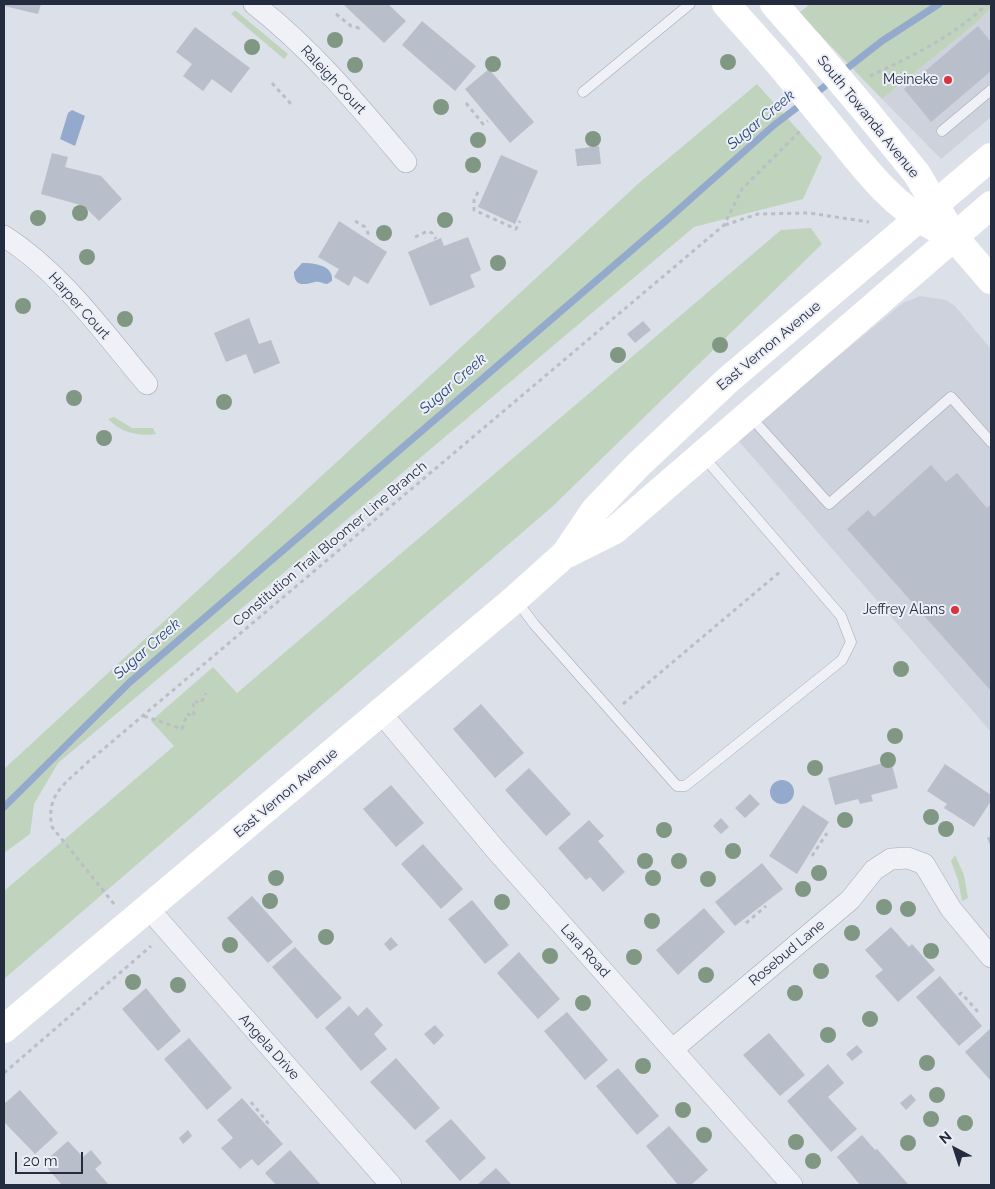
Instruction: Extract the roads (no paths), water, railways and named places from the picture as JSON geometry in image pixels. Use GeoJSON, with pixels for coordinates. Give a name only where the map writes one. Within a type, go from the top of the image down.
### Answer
{"type":"FeatureCollection","features":[{"type":"Feature","properties":{"kind":"main road"},"geometry":{"type":"LineString","coordinates":[[726,4],[782,66],[894,201],[927,212],[954,237],[991,280]]}},
{"type":"Feature","properties":{"kind":"main road","name":"South Towanda Avenue"},"geometry":{"type":"LineString","coordinates":[[774,4],[917,174],[927,212]]}},
{"type":"Feature","properties":{"kind":"main road","name":"East Vernon Avenue"},"geometry":{"type":"LineString","coordinates":[[4,1030],[515,599],[565,554],[594,511],[664,440],[728,380],[991,156]]}},
{"type":"Feature","properties":{"kind":"main road","name":"East Vernon Avenue"},"geometry":{"type":"LineString","coordinates":[[565,554],[615,530],[991,205]]}},
{"type":"Feature","properties":{"kind":"street","name":"Raleigh Court"},"geometry":{"type":"LineString","coordinates":[[254,4],[284,28],[337,81],[406,162]]}},
{"type":"Feature","properties":{"kind":"street","name":"Harper Court"},"geometry":{"type":"LineString","coordinates":[[4,236],[25,250],[67,290],[147,384]]}},
{"type":"Feature","properties":{"kind":"street","name":"Lara Road"},"geometry":{"type":"LineString","coordinates":[[381,713],[496,849],[792,1185]]}},
{"type":"Feature","properties":{"kind":"street","name":"Rosebud Lane"},"geometry":{"type":"LineString","coordinates":[[672,1049],[850,900],[881,864],[898,857],[924,864],[951,909],[991,957]]}},
{"type":"Feature","properties":{"kind":"street","name":"Angela Drive"},"geometry":{"type":"LineString","coordinates":[[148,908],[391,1185]]}},
{"type":"Feature","properties":{"kind":"lane"},"geometry":{"type":"LineString","coordinates":[[583,92],[690,4]]}},
{"type":"Feature","properties":{"kind":"lane"},"geometry":{"type":"LineString","coordinates":[[942,131],[991,90]]}},
{"type":"Feature","properties":{"kind":"lane"},"geometry":{"type":"LineString","coordinates":[[749,414],[829,504],[951,398],[991,442]]}},
{"type":"Feature","properties":{"kind":"lane"},"geometry":{"type":"LineString","coordinates":[[515,599],[534,624],[677,786],[685,786],[842,660],[851,642],[842,616],[702,455]]}},
{"type":"Feature","properties":{"kind":"water"},"geometry":{"type":"Polygon","coordinates":[[[72,110],[85,116],[75,146],[60,139],[68,113],[72,110]]]}},
{"type":"Feature","properties":{"kind":"water"},"geometry":{"type":"Polygon","coordinates":[[[302,263],[317,264],[327,268],[332,276],[332,281],[327,284],[316,282],[298,283],[294,277],[294,272],[302,263]]]}},
{"type":"Feature","properties":{"kind":"water"},"geometry":{"type":"Polygon","coordinates":[[[782,780],[787,781],[793,787],[793,797],[787,803],[782,804],[777,803],[771,797],[770,792],[771,787],[777,781],[782,780]]]}},
{"type":"Feature","properties":{"kind":"waterway","name":"Sugar Creek"},"geometry":{"type":"LineString","coordinates":[[841,73],[882,41],[939,4]]}},
{"type":"Feature","properties":{"kind":"waterway","name":"Sugar Creek"},"geometry":{"type":"LineString","coordinates":[[812,96],[833,80]]}},
{"type":"Feature","properties":{"kind":"waterway","name":"Sugar Creek"},"geometry":{"type":"LineString","coordinates":[[4,807],[130,682],[668,219],[774,125],[803,103]]}},
{"type":"Feature","properties":{"kind":"place","name":"Meineke"},"geometry":{"type":"Point","coordinates":[948,80]}},
{"type":"Feature","properties":{"kind":"place","name":"Jeffrey Alans"},"geometry":{"type":"Point","coordinates":[955,610]}}]}
